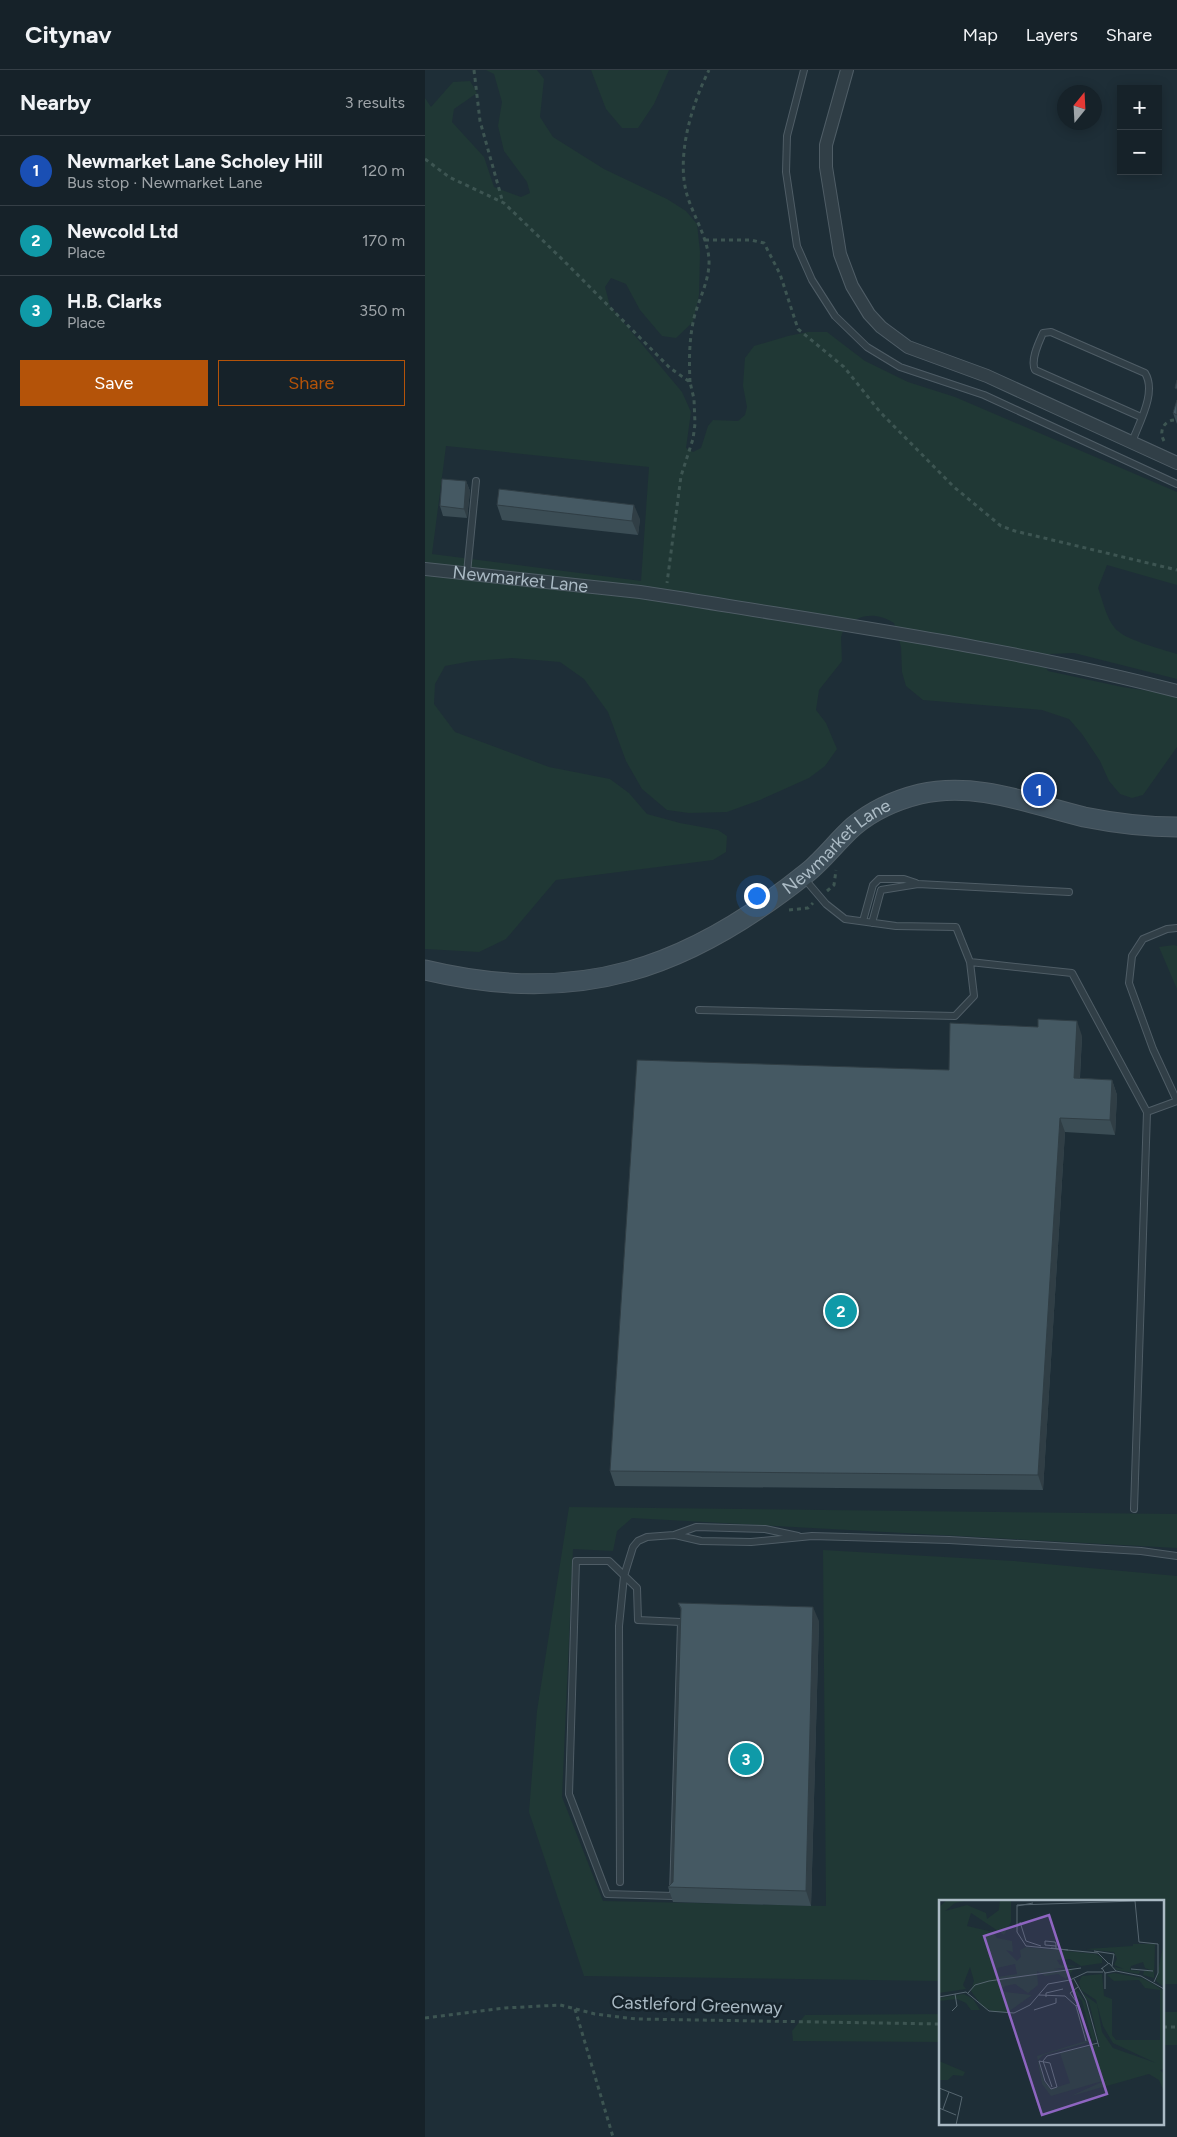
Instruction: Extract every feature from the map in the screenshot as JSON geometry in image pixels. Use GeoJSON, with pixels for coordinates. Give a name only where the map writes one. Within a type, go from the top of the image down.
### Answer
{"type":"FeatureCollection","features":[{"type":"Feature","properties":{"kind":"main road","name":"Newmarket Lane"},"geometry":{"type":"LineString","coordinates":[[425,970],[510,984],[568,982],[621,974],[675,955],[725,931],[762,908],[802,876],[854,826],[871,814],[887,805],[935,791],[976,791],[1105,821],[1132,825],[1177,827]]}},
{"type":"Feature","properties":{"kind":"street"},"geometry":{"type":"LineString","coordinates":[[847,70],[827,145],[826,166],[840,254],[851,286],[869,314],[881,327],[908,347],[987,376],[1177,463]]}},
{"type":"Feature","properties":{"kind":"street","name":"Newmarket Lane"},"geometry":{"type":"LineString","coordinates":[[425,569],[687,599],[1004,653],[1095,671],[1177,691]]}},
{"type":"Feature","properties":{"kind":"lane"},"geometry":{"type":"LineString","coordinates":[[804,70],[785,144],[789,198],[794,233],[803,261],[822,297],[835,316],[867,347],[900,367],[985,395],[1177,484]]}},
{"type":"Feature","properties":{"kind":"lane"},"geometry":{"type":"LineString","coordinates":[[1132,442],[1141,417],[1149,387],[1145,373],[1051,332],[1043,333],[1034,359],[1033,366],[1035,370],[1141,417]]}},
{"type":"Feature","properties":{"kind":"lane"},"geometry":{"type":"LineString","coordinates":[[467,573],[476,480]]}},
{"type":"Feature","properties":{"kind":"lane"},"geometry":{"type":"LineString","coordinates":[[699,1010],[955,1016],[973,996],[970,962],[957,927],[896,926],[845,919],[826,904],[802,876]]}},
{"type":"Feature","properties":{"kind":"lane"},"geometry":{"type":"LineString","coordinates":[[863,921],[873,885],[879,879],[904,879],[918,884]]}},
{"type":"Feature","properties":{"kind":"lane"},"geometry":{"type":"LineString","coordinates":[[872,922],[881,890],[918,884],[1069,892]]}},
{"type":"Feature","properties":{"kind":"lane"},"geometry":{"type":"LineString","coordinates":[[1147,1112],[1177,1101],[1153,1048],[1129,983],[1132,956],[1143,939],[1167,929],[1177,928]]}},
{"type":"Feature","properties":{"kind":"lane"},"geometry":{"type":"LineString","coordinates":[[970,962],[1072,973],[1147,1112],[1134,1509]]}},
{"type":"Feature","properties":{"kind":"lane"},"geometry":{"type":"LineString","coordinates":[[620,1882],[619,1626],[627,1561],[638,1541],[647,1537],[674,1535],[696,1527],[765,1529],[798,1536]]}},
{"type":"Feature","properties":{"kind":"lane"},"geometry":{"type":"LineString","coordinates":[[674,1535],[701,1541],[751,1542],[798,1536],[949,1540],[1141,1551],[1177,1556]]}},
{"type":"Feature","properties":{"kind":"lane"},"geometry":{"type":"LineString","coordinates":[[576,1561],[609,1561],[624,1576],[637,1588],[638,1620],[681,1622],[673,1896],[607,1894],[569,1794],[576,1561]]}},
{"type":"Feature","properties":{"kind":"path"},"geometry":{"type":"LineString","coordinates":[[474,70],[480,121],[504,204]]}},
{"type":"Feature","properties":{"kind":"path"},"geometry":{"type":"LineString","coordinates":[[665,596],[681,476],[693,439],[695,424],[694,399],[690,382],[690,336],[707,278],[709,260],[705,240],[688,200],[681,166],[693,111],[709,70]]}},
{"type":"Feature","properties":{"kind":"path"},"geometry":{"type":"LineString","coordinates":[[425,159],[449,177],[504,204],[563,260],[670,368],[690,382]]}},
{"type":"Feature","properties":{"kind":"path"},"geometry":{"type":"LineString","coordinates":[[705,240],[751,240],[764,243],[780,274],[798,329],[844,367],[881,412],[954,487],[1001,526],[1015,532],[1177,570]]}},
{"type":"Feature","properties":{"kind":"path"},"geometry":{"type":"LineString","coordinates":[[1167,444],[1162,438],[1164,424],[1168,421],[1177,420]]}},
{"type":"Feature","properties":{"kind":"path","name":"Castleford Greenway"},"geometry":{"type":"LineString","coordinates":[[425,2018],[537,2005],[559,2005],[617,2018],[645,2020],[939,2024]]}},
{"type":"Feature","properties":{"kind":"path"},"geometry":{"type":"LineString","coordinates":[[575,2009],[613,2137]]}},
{"type":"Feature","properties":{"kind":"green space"},"geometry":{"type":"Polygon","coordinates":[[[486,70],[537,70],[544,79],[540,117],[553,137],[604,169],[667,199],[686,211],[697,224],[700,252],[699,295],[693,322],[676,338],[662,336],[640,310],[626,284],[611,278],[605,287],[610,306],[682,392],[691,412],[686,448],[693,452],[701,448],[708,426],[713,420],[738,421],[745,415],[747,407],[743,386],[745,358],[754,346],[808,332],[827,332],[865,361],[908,382],[955,397],[1177,492],[1177,585],[1107,565],[1098,588],[1108,617],[1118,631],[1138,641],[1177,654],[1177,679],[1074,653],[1050,654],[1044,664],[1048,671],[1122,687],[1177,695],[1177,747],[1143,795],[1132,798],[1120,794],[1109,781],[1100,761],[1082,734],[1069,719],[1042,710],[923,700],[906,686],[902,672],[901,647],[894,623],[881,617],[869,616],[858,618],[845,625],[841,637],[842,661],[819,690],[816,710],[826,723],[837,749],[825,766],[809,778],[760,800],[727,812],[689,813],[667,810],[642,789],[626,761],[608,712],[584,679],[560,662],[512,658],[472,661],[445,666],[435,684],[434,704],[455,732],[549,767],[610,779],[629,793],[647,814],[680,823],[718,830],[727,836],[726,852],[713,860],[556,880],[506,939],[479,952],[425,949],[425,98],[431,107],[453,82],[470,81],[477,93],[454,109],[452,122],[484,157],[494,187],[521,197],[530,193],[527,182],[504,151],[498,126],[502,102],[494,74],[486,70]],[[446,446],[432,554],[641,581],[649,467],[446,446]]]}},
{"type":"Feature","properties":{"kind":"green space"},"geometry":{"type":"Polygon","coordinates":[[[591,70],[669,70],[654,104],[638,128],[622,128],[606,109],[591,70]]]}},
{"type":"Feature","properties":{"kind":"green space"},"geometry":{"type":"Polygon","coordinates":[[[1177,946],[1177,989],[1159,947],[1177,946]]]}},
{"type":"Feature","properties":{"kind":"green space"},"geometry":{"type":"Polygon","coordinates":[[[569,1507],[1177,1514],[1177,1548],[632,1518],[617,1531],[613,1551],[573,1549],[562,1797],[603,1901],[826,1906],[823,1550],[1014,1561],[1177,1576],[1177,1984],[1165,1984],[1165,1900],[939,1900],[939,1981],[584,1976],[529,1812],[537,1711],[569,1507]]]}},
{"type":"Feature","properties":{"kind":"green space"},"geometry":{"type":"Polygon","coordinates":[[[1165,2012],[1177,2012],[1177,2045],[1165,2045],[1165,2012]]]}},
{"type":"Feature","properties":{"kind":"green space"},"geometry":{"type":"Polygon","coordinates":[[[939,2014],[939,2042],[793,2041],[792,2031],[805,2015],[939,2014]]]}},
{"type":"Feature","properties":{"kind":"building"},"geometry":{"type":"Polygon","coordinates":[[[1177,400],[1177,415],[1173,413],[1177,400]]]}},
{"type":"Feature","properties":{"kind":"building"},"geometry":{"type":"Polygon","coordinates":[[[442,479],[466,481],[464,509],[440,506],[442,479]]]}},
{"type":"Feature","properties":{"kind":"building"},"geometry":{"type":"Polygon","coordinates":[[[499,489],[634,505],[632,521],[497,505],[499,489]]]}},
{"type":"Feature","properties":{"kind":"building"},"geometry":{"type":"Polygon","coordinates":[[[1038,1019],[1077,1021],[1074,1078],[1112,1080],[1110,1120],[1060,1118],[1038,1475],[610,1471],[637,1060],[949,1070],[950,1023],[1038,1027],[1038,1019]]]}},
{"type":"Feature","properties":{"kind":"building"},"geometry":{"type":"Polygon","coordinates":[[[678,1603],[813,1607],[806,1891],[668,1887],[673,1882],[681,1608],[678,1603]]]}},
{"type":"Feature","properties":{"kind":"place","name":"Newmarket Lane Scholey Hill"},"geometry":{"type":"Point","coordinates":[1039,790]}},
{"type":"Feature","properties":{"kind":"place","name":"Newcold Ltd"},"geometry":{"type":"Point","coordinates":[841,1311]}},
{"type":"Feature","properties":{"kind":"place","name":"H.B. Clarks"},"geometry":{"type":"Point","coordinates":[746,1759]}}]}
